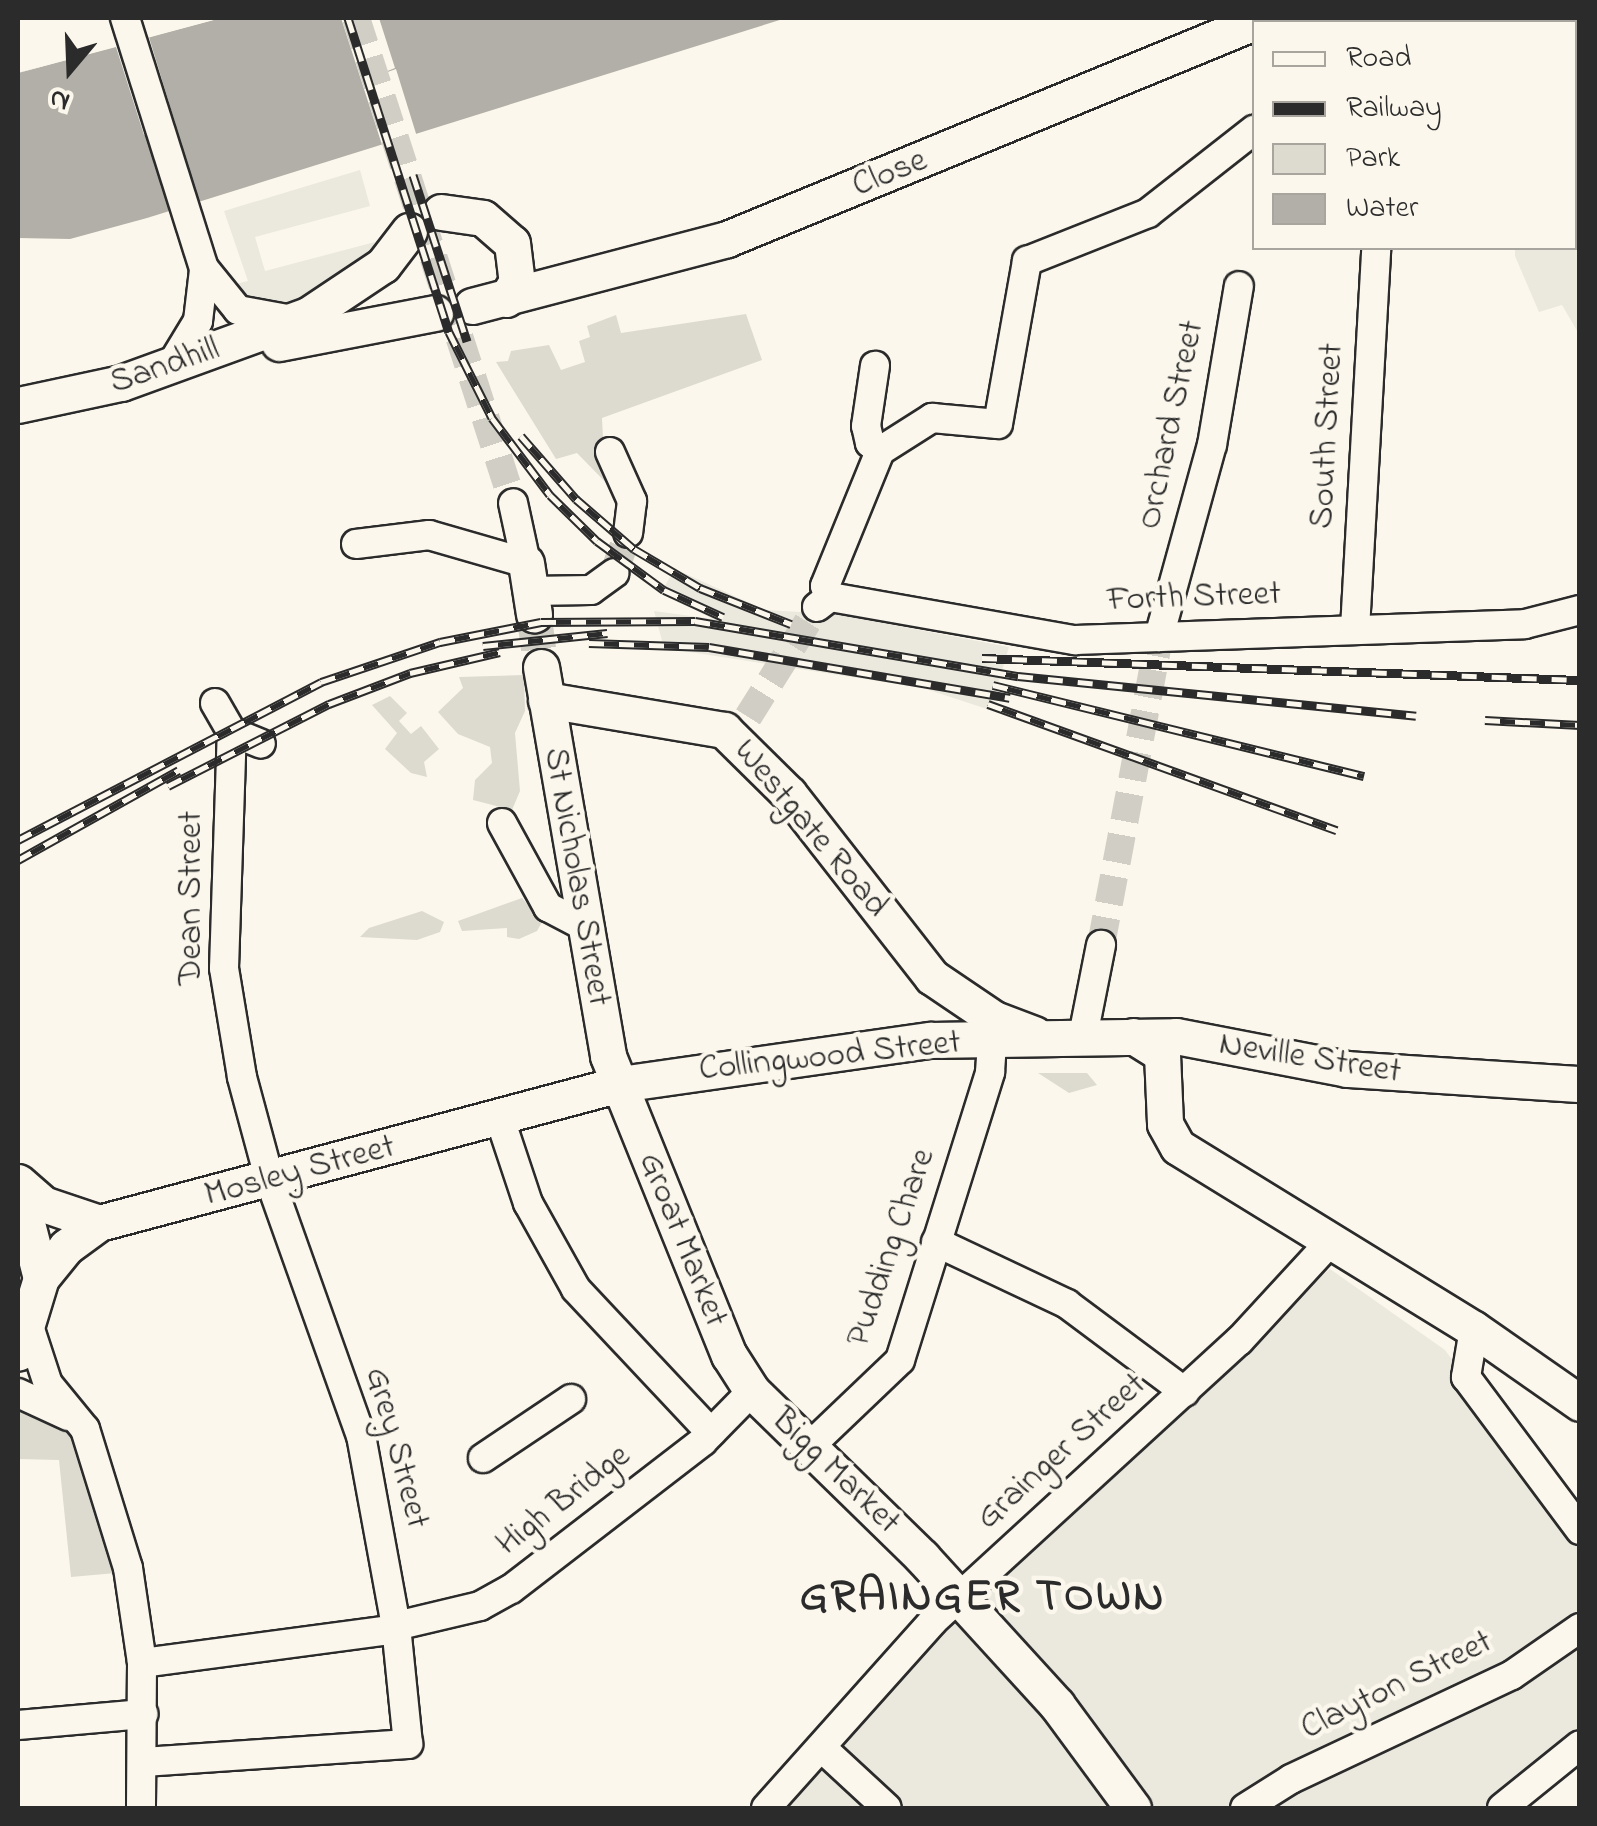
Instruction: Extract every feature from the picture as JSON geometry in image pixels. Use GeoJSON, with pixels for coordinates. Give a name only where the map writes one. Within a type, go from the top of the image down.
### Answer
{"type":"FeatureCollection","features":[{"type":"Feature","properties":{"kind":"main road","name":"Close"},"geometry":{"type":"LineString","coordinates":[[512,243],[517,280],[489,302],[727,240],[1252,23]]}},
{"type":"Feature","properties":{"kind":"main road"},"geometry":{"type":"LineString","coordinates":[[441,212],[483,218],[552,274],[596,272]]}},
{"type":"Feature","properties":{"kind":"main road","name":"Sandhill"},"geometry":{"type":"LineString","coordinates":[[18,404],[60,400],[207,356],[308,315],[383,265],[409,231]]}},
{"type":"Feature","properties":{"kind":"main road"},"geometry":{"type":"LineString","coordinates":[[207,356],[422,315],[383,265]]}},
{"type":"Feature","properties":{"kind":"main road","name":"Westgate Road"},"geometry":{"type":"LineString","coordinates":[[544,684],[742,728],[932,977],[994,1019],[1040,1036]]}},
{"type":"Feature","properties":{"kind":"main road","name":"St Nicholas Street"},"geometry":{"type":"LineString","coordinates":[[544,684],[608,1056],[620,1084]]}},
{"type":"Feature","properties":{"kind":"main road"},"geometry":{"type":"LineString","coordinates":[[930,1040],[941,1020],[932,977]]}},
{"type":"Feature","properties":{"kind":"main road","name":"Collingwood Street"},"geometry":{"type":"LineString","coordinates":[[500,1119],[620,1084],[930,1040],[1040,1036]]}},
{"type":"Feature","properties":{"kind":"main road","name":"Neville Street"},"geometry":{"type":"LineString","coordinates":[[1040,1036],[1132,1036],[1204,1042],[1382,1073],[1580,1084]]}},
{"type":"Feature","properties":{"kind":"main road"},"geometry":{"type":"LineString","coordinates":[[1132,1036],[1162,1054],[1168,1137],[1178,1147],[1474,1329],[1580,1402]]}},
{"type":"Feature","properties":{"kind":"main road"},"geometry":{"type":"LineString","coordinates":[[1167,1100],[1204,1042]]}},
{"type":"Feature","properties":{"kind":"main road","name":"Groat Market"},"geometry":{"type":"LineString","coordinates":[[620,1084],[708,1312],[752,1391]]}},
{"type":"Feature","properties":{"kind":"main road","name":"Mosley Street"},"geometry":{"type":"LineString","coordinates":[[41,1278],[66,1247],[99,1223],[500,1119]]}},
{"type":"Feature","properties":{"kind":"main road"},"geometry":{"type":"LineString","coordinates":[[18,1185],[44,1204],[99,1223]]}},
{"type":"Feature","properties":{"kind":"main road"},"geometry":{"type":"LineString","coordinates":[[18,1185],[41,1278],[24,1340]]}},
{"type":"Feature","properties":{"kind":"main road","name":"Bigg Market"},"geometry":{"type":"LineString","coordinates":[[752,1391],[959,1597],[1084,1737],[1133,1808]]}},
{"type":"Feature","properties":{"kind":"street"},"geometry":{"type":"LineString","coordinates":[[124,18],[206,268],[220,323],[207,356]]}},
{"type":"Feature","properties":{"kind":"street"},"geometry":{"type":"LineString","coordinates":[[875,366],[866,426],[870,443],[880,450],[932,418],[998,424],[1028,262],[1148,214],[1252,132]]}},
{"type":"Feature","properties":{"kind":"street","name":"South Street"},"geometry":{"type":"LineString","coordinates":[[1355,629],[1376,250]]}},
{"type":"Feature","properties":{"kind":"street"},"geometry":{"type":"LineString","coordinates":[[206,268],[249,316],[308,315]]}},
{"type":"Feature","properties":{"kind":"street"},"geometry":{"type":"LineString","coordinates":[[170,367],[198,321],[206,268]]}},
{"type":"Feature","properties":{"kind":"street","name":"Orchard Street"},"geometry":{"type":"LineString","coordinates":[[1159,637],[1208,461],[1240,286]]}},
{"type":"Feature","properties":{"kind":"street","name":"Forth Street"},"geometry":{"type":"LineString","coordinates":[[880,450],[825,586],[824,602],[1052,639],[1524,624],[1580,610]]}},
{"type":"Feature","properties":{"kind":"street"},"geometry":{"type":"LineString","coordinates":[[610,452],[632,501],[628,533]]}},
{"type":"Feature","properties":{"kind":"street"},"geometry":{"type":"LineString","coordinates":[[514,503],[530,590]]}},
{"type":"Feature","properties":{"kind":"street"},"geometry":{"type":"LineString","coordinates":[[356,544],[430,535],[530,590],[591,590],[614,573]]}},
{"type":"Feature","properties":{"kind":"street"},"geometry":{"type":"LineString","coordinates":[[215,703],[232,732],[262,744]]}},
{"type":"Feature","properties":{"kind":"street","name":"Dean Street"},"geometry":{"type":"LineString","coordinates":[[232,732],[224,973],[270,1180]]}},
{"type":"Feature","properties":{"kind":"street"},"geometry":{"type":"LineString","coordinates":[[502,822],[548,907],[584,926]]}},
{"type":"Feature","properties":{"kind":"street"},"geometry":{"type":"LineString","coordinates":[[1083,1036],[1101,945]]}},
{"type":"Feature","properties":{"kind":"street","name":"Pudding Chare"},"geometry":{"type":"LineString","coordinates":[[808,1448],[900,1360],[990,1072],[981,1041]]}},
{"type":"Feature","properties":{"kind":"street"},"geometry":{"type":"LineString","coordinates":[[500,1119],[528,1203],[573,1284],[711,1433]]}},
{"type":"Feature","properties":{"kind":"street","name":"Grey Street"},"geometry":{"type":"LineString","coordinates":[[142,1762],[408,1744],[396,1627],[360,1436],[270,1180]]}},
{"type":"Feature","properties":{"kind":"street"},"geometry":{"type":"LineString","coordinates":[[936,1242],[1059,1302],[1122,1340],[1185,1392]]}},
{"type":"Feature","properties":{"kind":"street","name":"Grainger Street"},"geometry":{"type":"LineString","coordinates":[[766,1808],[959,1597],[1185,1392],[1330,1242]]}},
{"type":"Feature","properties":{"kind":"street"},"geometry":{"type":"LineString","coordinates":[[1474,1329],[1466,1377],[1580,1530]]}},
{"type":"Feature","properties":{"kind":"street"},"geometry":{"type":"LineString","coordinates":[[24,1340],[48,1384],[85,1429],[128,1568],[142,1663],[141,1808]]}},
{"type":"Feature","properties":{"kind":"street","name":"High Bridge"},"geometry":{"type":"LineString","coordinates":[[142,1663],[396,1627],[480,1606],[511,1589],[711,1433],[752,1391]]}},
{"type":"Feature","properties":{"kind":"street"},"geometry":{"type":"LineString","coordinates":[[18,1393],[58,1408],[85,1429]]}},
{"type":"Feature","properties":{"kind":"street"},"geometry":{"type":"LineString","coordinates":[[482,1458],[571,1399]]}},
{"type":"Feature","properties":{"kind":"street","name":"Clayton Street"},"geometry":{"type":"LineString","coordinates":[[1245,1808],[1291,1778],[1512,1676],[1580,1628]]}},
{"type":"Feature","properties":{"kind":"street"},"geometry":{"type":"LineString","coordinates":[[18,1725],[144,1714]]}},
{"type":"Feature","properties":{"kind":"street"},"geometry":{"type":"LineString","coordinates":[[1502,1808],[1580,1744]]}},
{"type":"Feature","properties":{"kind":"street"},"geometry":{"type":"LineString","coordinates":[[822,1748],[888,1808]]}},
{"type":"Feature","properties":{"kind":"shaded area"},"geometry":{"type":"Polygon","coordinates":[[[1579,126],[1579,334],[1562,305],[1539,312],[1515,256],[1515,250],[1577,250],[1579,126]]]}},
{"type":"Feature","properties":{"kind":"shaded area"},"geometry":{"type":"Polygon","coordinates":[[[360,170],[370,206],[255,237],[265,271],[375,242],[370,260],[306,301],[281,306],[247,295],[236,284],[248,281],[224,211],[360,170]]]}},
{"type":"Feature","properties":{"kind":"shaded area"},"geometry":{"type":"Polygon","coordinates":[[[675,569],[765,610],[835,614],[1009,647],[990,710],[923,688],[664,648],[654,611],[713,619],[661,592],[675,569]]]}},
{"type":"Feature","properties":{"kind":"shaded area"},"geometry":{"type":"Polygon","coordinates":[[[1330,1269],[1445,1350],[1579,1536],[1579,1750],[1511,1808],[760,1808],[1204,1388],[1263,1322],[1330,1269]]]}},
{"type":"Feature","properties":{"kind":"green space"},"geometry":{"type":"Polygon","coordinates":[[[746,314],[762,360],[602,418],[604,459],[617,494],[577,453],[556,459],[496,362],[508,361],[511,351],[549,345],[561,370],[585,362],[579,341],[590,337],[587,326],[616,315],[621,333],[746,314]]]}},
{"type":"Feature","properties":{"kind":"green space"},"geometry":{"type":"Polygon","coordinates":[[[524,675],[525,711],[515,733],[520,791],[512,810],[473,800],[475,780],[492,763],[490,747],[458,734],[438,712],[463,688],[459,677],[524,675]]]}},
{"type":"Feature","properties":{"kind":"green space"},"geometry":{"type":"Polygon","coordinates":[[[390,696],[407,713],[399,721],[411,734],[421,726],[439,749],[424,762],[427,777],[411,773],[385,749],[397,733],[372,705],[390,696]]]}},
{"type":"Feature","properties":{"kind":"green space"},"geometry":{"type":"Polygon","coordinates":[[[522,898],[542,922],[537,931],[519,939],[507,937],[507,928],[462,931],[458,921],[522,898]]]}},
{"type":"Feature","properties":{"kind":"green space"},"geometry":{"type":"Polygon","coordinates":[[[422,911],[444,922],[440,932],[417,940],[360,937],[369,928],[422,911]]]}},
{"type":"Feature","properties":{"kind":"green space"},"geometry":{"type":"Polygon","coordinates":[[[1038,1073],[1087,1073],[1097,1085],[1069,1093],[1038,1073]]]}},
{"type":"Feature","properties":{"kind":"green space"},"geometry":{"type":"Polygon","coordinates":[[[18,1403],[68,1428],[127,1572],[71,1577],[59,1460],[18,1459],[18,1403]]]}},
{"type":"Feature","properties":{"kind":"water"},"geometry":{"type":"Polygon","coordinates":[[[221,18],[786,18],[147,218],[70,239],[18,238],[18,73],[221,18]]]}},
{"type":"Feature","properties":{"kind":"pier"},"geometry":{"type":"Polygon","coordinates":[[[202,18],[221,18],[149,37],[176,126],[144,135],[116,47],[18,73],[202,18]]]}},
{"type":"Feature","properties":{"kind":"pier"},"geometry":{"type":"Polygon","coordinates":[[[341,18],[379,18],[395,68],[365,80],[396,69],[418,140],[384,151],[341,18]]]}},
{"type":"Feature","properties":{"kind":"tunnel"},"geometry":{"type":"LineString","coordinates":[[356,18],[513,503]]}},
{"type":"Feature","properties":{"kind":"tunnel"},"geometry":{"type":"LineString","coordinates":[[614,573],[628,533]]}},
{"type":"Feature","properties":{"kind":"tunnel"},"geometry":{"type":"LineString","coordinates":[[748,717],[817,607]]}},
{"type":"Feature","properties":{"kind":"tunnel"},"geometry":{"type":"LineString","coordinates":[[534,614],[541,667]]}},
{"type":"Feature","properties":{"kind":"tunnel"},"geometry":{"type":"LineString","coordinates":[[1101,945],[1159,637]]}},
{"type":"Feature","properties":{"kind":"railway"},"geometry":{"type":"LineString","coordinates":[[348,18],[449,332],[492,418],[550,495],[597,541],[664,590],[723,617]]}},
{"type":"Feature","properties":{"kind":"railway"},"geometry":{"type":"LineString","coordinates":[[413,175],[467,341]]}},
{"type":"Feature","properties":{"kind":"railway"},"geometry":{"type":"LineString","coordinates":[[521,436],[576,499],[634,549],[700,588],[791,624]]}},
{"type":"Feature","properties":{"kind":"railway"},"geometry":{"type":"LineString","coordinates":[[18,840],[321,682],[440,642],[541,622],[695,621],[1018,676],[1416,716]]}},
{"type":"Feature","properties":{"kind":"railway"},"geometry":{"type":"LineString","coordinates":[[483,646],[607,633]]}},
{"type":"Feature","properties":{"kind":"railway"},"geometry":{"type":"LineString","coordinates":[[589,643],[709,647],[1010,698]]}},
{"type":"Feature","properties":{"kind":"railway"},"geometry":{"type":"LineString","coordinates":[[168,786],[329,704],[410,673],[500,652]]}},
{"type":"Feature","properties":{"kind":"railway"},"geometry":{"type":"LineString","coordinates":[[982,658],[1580,680]]}},
{"type":"Feature","properties":{"kind":"railway"},"geometry":{"type":"LineString","coordinates":[[993,685],[1364,776]]}},
{"type":"Feature","properties":{"kind":"railway"},"geometry":{"type":"LineString","coordinates":[[988,704],[1337,830]]}},
{"type":"Feature","properties":{"kind":"railway"},"geometry":{"type":"LineString","coordinates":[[1485,720],[1580,725]]}},
{"type":"Feature","properties":{"kind":"railway"},"geometry":{"type":"LineString","coordinates":[[18,860],[179,770]]}},
{"type":"Feature","properties":{"kind":"district","name":"GRAINGER TOWN"},"geometry":{"type":"Point","coordinates":[983,1599]}}]}
